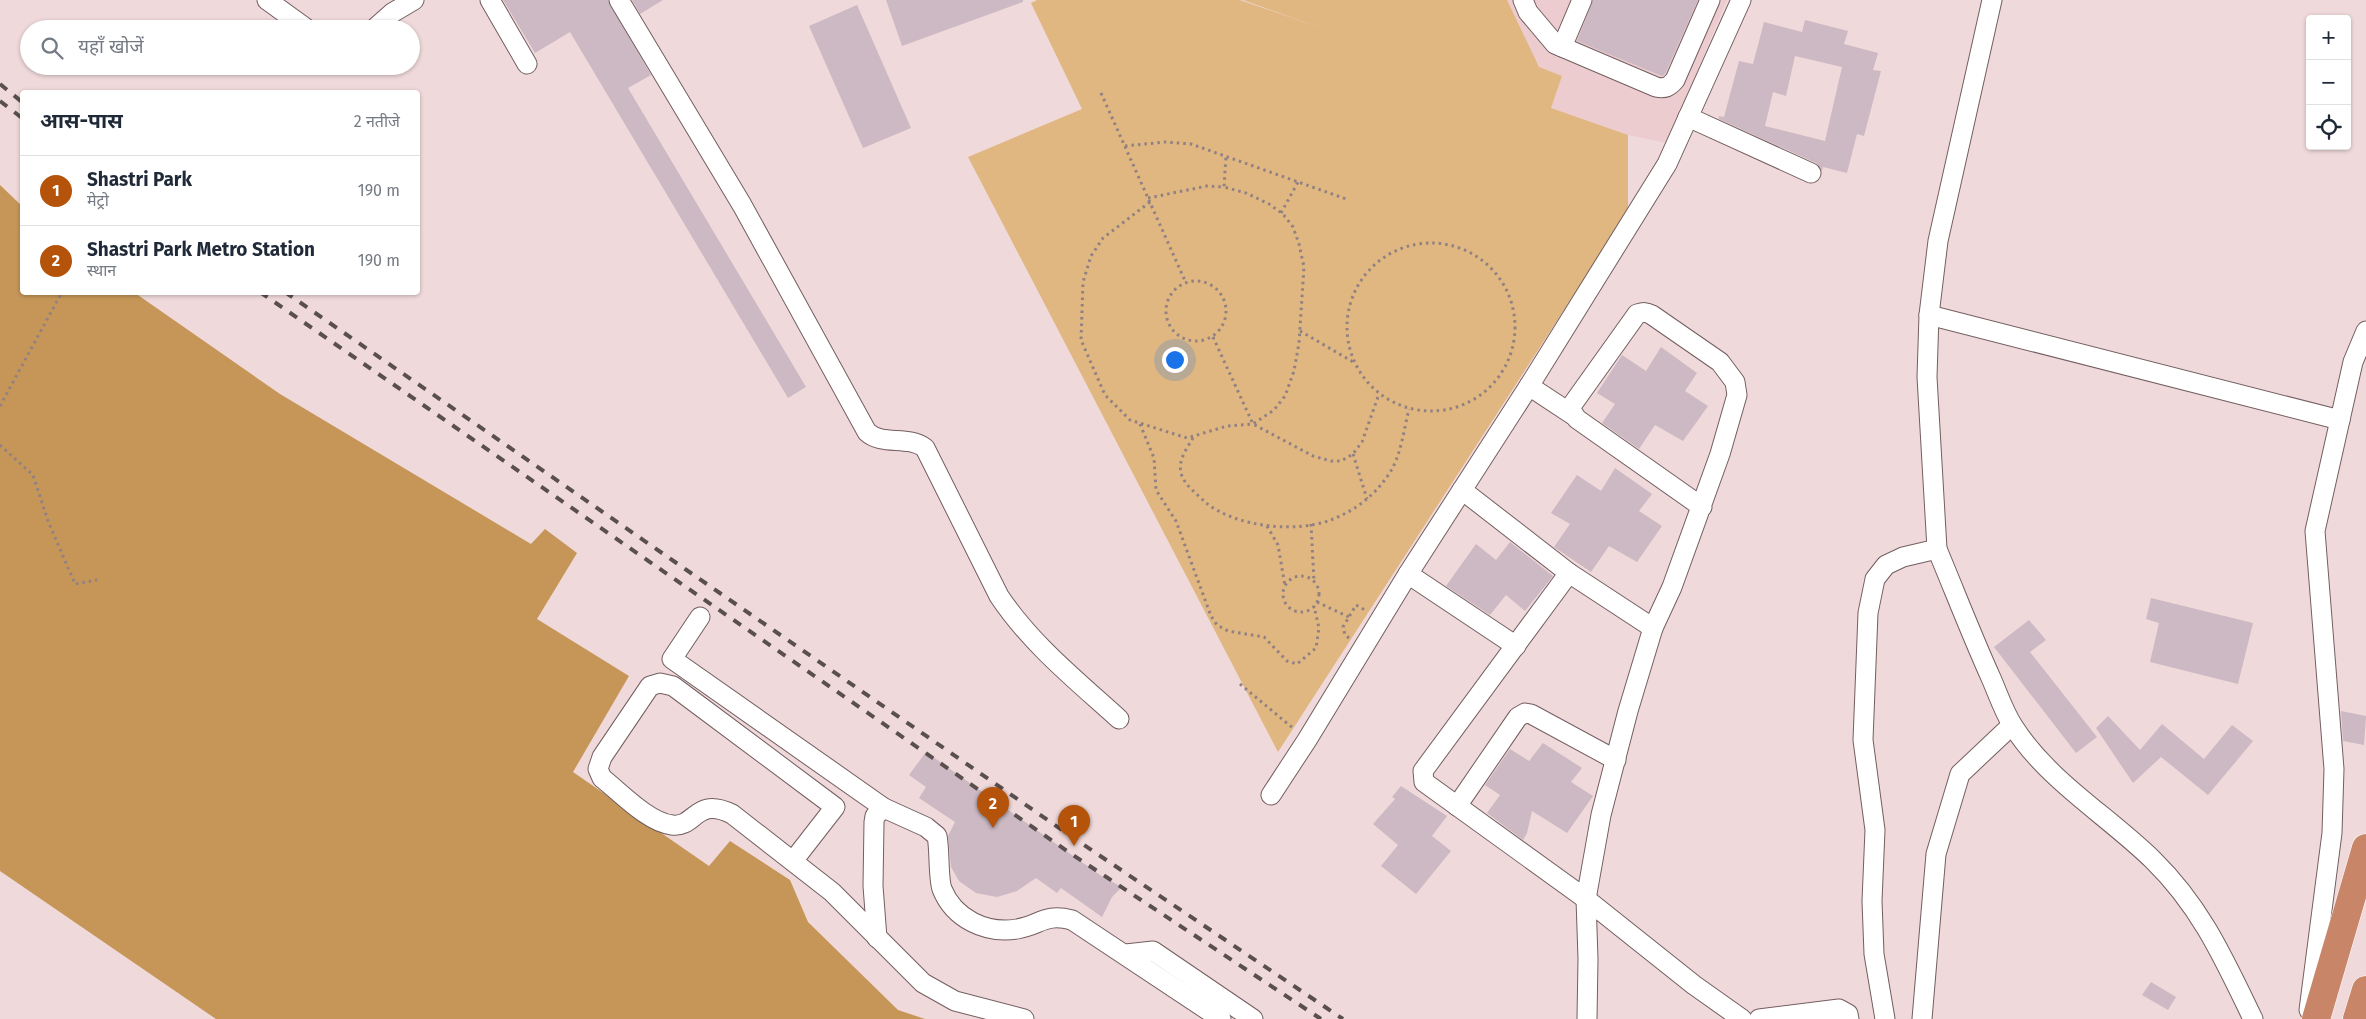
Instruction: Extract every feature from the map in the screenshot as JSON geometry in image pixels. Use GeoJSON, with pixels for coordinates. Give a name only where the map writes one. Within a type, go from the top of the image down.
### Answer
{"type":"FeatureCollection","features":[{"type":"Feature","properties":{"kind":"highway"},"geometry":{"type":"LineString","coordinates":[[2316,1019],[2366,848]]}},
{"type":"Feature","properties":{"kind":"highway"},"geometry":{"type":"LineString","coordinates":[[2357,1019],[2366,990]]}},
{"type":"Feature","properties":{"kind":"street"},"geometry":{"type":"LineString","coordinates":[[267,0],[295,20]]}},
{"type":"Feature","properties":{"kind":"street"},"geometry":{"type":"LineString","coordinates":[[384,20],[414,0]]}},
{"type":"Feature","properties":{"kind":"street"},"geometry":{"type":"LineString","coordinates":[[490,0],[527,64]]}},
{"type":"Feature","properties":{"kind":"street"},"geometry":{"type":"LineString","coordinates":[[619,0],[742,205],[867,432],[874,438],[909,441],[924,448],[999,596],[1013,616],[1029,636],[1118,719]]}},
{"type":"Feature","properties":{"kind":"street"},"geometry":{"type":"LineString","coordinates":[[1523,0],[1528,12],[1555,44],[1664,89],[1675,80],[1710,0]]}},
{"type":"Feature","properties":{"kind":"street"},"geometry":{"type":"LineString","coordinates":[[1562,47],[1582,0]]}},
{"type":"Feature","properties":{"kind":"street"},"geometry":{"type":"LineString","coordinates":[[1271,795],[1308,740],[1408,574],[1529,386],[1667,164],[1741,0]]}},
{"type":"Feature","properties":{"kind":"street"},"geometry":{"type":"LineString","coordinates":[[1992,0],[1938,241],[1929,315],[1927,377],[1937,549],[1970,632],[2012,725],[2054,774],[2153,860],[2185,896],[2212,935],[2253,1019]]}},
{"type":"Feature","properties":{"kind":"street"},"geometry":{"type":"LineString","coordinates":[[1688,117],[1811,173]]}},
{"type":"Feature","properties":{"kind":"street"},"geometry":{"type":"LineString","coordinates":[[1573,415],[1570,410],[1572,405],[1637,314],[1641,313],[1646,312],[1652,315],[1720,362],[1735,382],[1737,395],[1733,414],[1702,507],[1672,587],[1654,628],[1601,815],[1586,899],[1587,1019]]}},
{"type":"Feature","properties":{"kind":"street"},"geometry":{"type":"LineString","coordinates":[[1929,315],[2340,420]]}},
{"type":"Feature","properties":{"kind":"street"},"geometry":{"type":"LineString","coordinates":[[2307,1019],[2332,833],[2334,786],[2315,538],[2316,522],[2353,362],[2366,331]]}},
{"type":"Feature","properties":{"kind":"street"},"geometry":{"type":"LineString","coordinates":[[1529,386],[1702,507]]}},
{"type":"Feature","properties":{"kind":"street"},"geometry":{"type":"LineString","coordinates":[[1462,490],[1569,573],[1654,628]]}},
{"type":"Feature","properties":{"kind":"street"},"geometry":{"type":"LineString","coordinates":[[1885,1019],[1874,954],[1872,901],[1875,830],[1863,740],[1868,612],[1875,579],[1886,565],[1904,557],[1937,549]]}},
{"type":"Feature","properties":{"kind":"street"},"geometry":{"type":"LineString","coordinates":[[1569,573],[1423,771],[1424,782],[1586,899],[1694,985],[1742,1019]]}},
{"type":"Feature","properties":{"kind":"street"},"geometry":{"type":"LineString","coordinates":[[1408,574],[1516,646]]}},
{"type":"Feature","properties":{"kind":"street"},"geometry":{"type":"LineString","coordinates":[[700,617],[672,659],[884,808],[926,827],[937,836],[942,888],[954,908],[970,922],[995,930],[1018,929],[1050,916],[1072,920],[1126,954],[1221,1019]]}},
{"type":"Feature","properties":{"kind":"street"},"geometry":{"type":"LineString","coordinates":[[793,861],[835,808],[672,686],[660,683],[650,686],[602,757],[598,769],[602,778],[655,820],[674,826],[683,824],[708,808],[719,808],[732,814],[832,892],[923,983],[955,1001],[1024,1019]]}},
{"type":"Feature","properties":{"kind":"street"},"geometry":{"type":"LineString","coordinates":[[1457,806],[1518,717],[1524,713],[1531,714],[1616,760]]}},
{"type":"Feature","properties":{"kind":"street"},"geometry":{"type":"LineString","coordinates":[[1922,1019],[1936,854],[1960,774],[2012,725]]}},
{"type":"Feature","properties":{"kind":"street"},"geometry":{"type":"LineString","coordinates":[[877,938],[873,886],[874,822],[876,816],[884,808]]}},
{"type":"Feature","properties":{"kind":"street"},"geometry":{"type":"LineString","coordinates":[[1126,954],[1153,951],[1253,1019]]}},
{"type":"Feature","properties":{"kind":"street"},"geometry":{"type":"LineString","coordinates":[[1759,1019],[1839,1009],[1848,1014],[1849,1019]]}},
{"type":"Feature","properties":{"kind":"path"},"geometry":{"type":"LineString","coordinates":[[1101,93],[1186,283]]}},
{"type":"Feature","properties":{"kind":"path"},"geometry":{"type":"LineString","coordinates":[[1125,146],[1181,142],[1349,200]]}},
{"type":"Feature","properties":{"kind":"path"},"geometry":{"type":"LineString","coordinates":[[1224,186],[1226,156]]}},
{"type":"Feature","properties":{"kind":"path"},"geometry":{"type":"LineString","coordinates":[[1281,213],[1298,182]]}},
{"type":"Feature","properties":{"kind":"path"},"geometry":{"type":"LineString","coordinates":[[1224,186],[1269,204],[1281,213],[1293,227],[1304,267],[1300,331],[1294,371],[1285,396],[1274,410],[1254,424],[1227,426],[1187,438],[1130,420],[1105,395],[1081,340],[1080,308],[1083,282],[1090,256],[1104,238],[1149,200],[1198,187],[1224,186]]}},
{"type":"Feature","properties":{"kind":"path"},"geometry":{"type":"LineString","coordinates":[[1439,243],[1465,250],[1489,265],[1507,288],[1516,315],[1515,344],[1505,370],[1486,392],[1461,407],[1433,412],[1409,409],[1379,394],[1360,375],[1349,350],[1346,323],[1352,296],[1366,273],[1386,255],[1412,245],[1439,243]]}},
{"type":"Feature","properties":{"kind":"path"},"geometry":{"type":"LineString","coordinates":[[1206,282],[1222,294],[1226,302],[1225,322],[1220,331],[1213,337],[1203,341],[1188,340],[1175,333],[1169,325],[1166,310],[1170,295],[1186,283],[1206,282]]}},
{"type":"Feature","properties":{"kind":"path"},"geometry":{"type":"LineString","coordinates":[[0,406],[60,295]]}},
{"type":"Feature","properties":{"kind":"path"},"geometry":{"type":"LineString","coordinates":[[1300,331],[1355,364]]}},
{"type":"Feature","properties":{"kind":"path"},"geometry":{"type":"LineString","coordinates":[[1213,337],[1254,424],[1322,458],[1341,461],[1354,454],[1362,442],[1379,394]]}},
{"type":"Feature","properties":{"kind":"path"},"geometry":{"type":"LineString","coordinates":[[1193,436],[1181,458],[1181,473],[1192,490],[1212,507],[1227,514],[1266,526],[1300,526],[1331,520],[1354,509],[1367,499],[1390,473],[1409,409]]}},
{"type":"Feature","properties":{"kind":"path"},"geometry":{"type":"LineString","coordinates":[[1139,423],[1154,458],[1156,490],[1176,521],[1208,611],[1217,626],[1228,632],[1264,637],[1287,661],[1297,664],[1316,648],[1319,628],[1314,606]]}},
{"type":"Feature","properties":{"kind":"path"},"geometry":{"type":"LineString","coordinates":[[0,445],[32,476],[74,584],[97,580]]}},
{"type":"Feature","properties":{"kind":"path"},"geometry":{"type":"LineString","coordinates":[[1354,454],[1367,499]]}},
{"type":"Feature","properties":{"kind":"path"},"geometry":{"type":"LineString","coordinates":[[1266,526],[1278,545],[1285,586],[1283,598],[1289,608],[1300,612],[1314,606],[1317,602],[1318,593],[1314,583],[1311,524]]}},
{"type":"Feature","properties":{"kind":"path"},"geometry":{"type":"LineString","coordinates":[[1285,586],[1293,578],[1298,577],[1304,577],[1314,583]]}},
{"type":"Feature","properties":{"kind":"path"},"geometry":{"type":"LineString","coordinates":[[1317,602],[1349,617]]}},
{"type":"Feature","properties":{"kind":"path"},"geometry":{"type":"LineString","coordinates":[[1240,684],[1308,740]]}},
{"type":"Feature","properties":{"kind":"shaded area"},"geometry":{"type":"Polygon","coordinates":[[[1037,0],[1240,0],[1324,29],[1243,0],[1507,0],[1539,67],[1562,76],[1551,108],[1628,135],[1628,211],[1278,752],[968,157],[1082,109],[1031,3],[1037,0]]]}},
{"type":"Feature","properties":{"kind":"shaded area"},"geometry":{"type":"Polygon","coordinates":[[[1243,0],[1727,0],[1667,143],[1628,135],[1243,0]]]}},
{"type":"Feature","properties":{"kind":"shaded area"},"geometry":{"type":"Polygon","coordinates":[[[0,185],[20,204],[20,295],[138,295],[280,394],[531,544],[545,529],[577,553],[537,619],[629,676],[573,772],[709,866],[730,841],[790,880],[808,922],[898,1010],[925,1019],[216,1019],[0,871],[0,185]]]}},
{"type":"Feature","properties":{"kind":"building"},"geometry":{"type":"Polygon","coordinates":[[[503,0],[608,0],[651,75],[628,88],[806,387],[788,398],[570,32],[535,53],[503,0]]]}},
{"type":"Feature","properties":{"kind":"building"},"geometry":{"type":"Polygon","coordinates":[[[632,0],[663,0],[640,14],[632,0]]]}},
{"type":"Feature","properties":{"kind":"building"},"geometry":{"type":"Polygon","coordinates":[[[886,0],[1023,0],[1023,2],[902,46],[886,0]]]}},
{"type":"Feature","properties":{"kind":"building"},"geometry":{"type":"Polygon","coordinates":[[[1593,0],[1698,0],[1665,74],[1662,76],[1577,41],[1593,0]]]}},
{"type":"Feature","properties":{"kind":"building"},"geometry":{"type":"Polygon","coordinates":[[[857,5],[911,128],[863,148],[809,26],[857,5]]]}},
{"type":"Feature","properties":{"kind":"building"},"geometry":{"type":"Polygon","coordinates":[[[1805,20],[1848,31],[1844,44],[1878,53],[1873,70],[1881,71],[1864,136],[1857,134],[1847,173],[1823,167],[1822,171],[1816,163],[1719,119],[1719,116],[1724,117],[1739,61],[1753,64],[1764,22],[1802,32],[1805,20]],[[1795,56],[1786,96],[1773,92],[1765,126],[1825,141],[1842,67],[1795,56]]]}},
{"type":"Feature","properties":{"kind":"building"},"geometry":{"type":"Polygon","coordinates":[[[1661,347],[1697,373],[1685,391],[1708,406],[1683,441],[1655,425],[1639,449],[1602,423],[1615,404],[1597,393],[1622,355],[1646,371],[1661,347]]]}},
{"type":"Feature","properties":{"kind":"building"},"geometry":{"type":"Polygon","coordinates":[[[1615,468],[1652,494],[1639,511],[1662,526],[1637,562],[1609,546],[1591,572],[1554,547],[1570,524],[1551,513],[1577,475],[1601,491],[1615,468]]]}},
{"type":"Feature","properties":{"kind":"building"},"geometry":{"type":"Polygon","coordinates":[[[1510,542],[1553,576],[1525,611],[1506,595],[1490,615],[1446,586],[1476,544],[1496,560],[1510,542]]]}},
{"type":"Feature","properties":{"kind":"building"},"geometry":{"type":"Polygon","coordinates":[[[2151,598],[2253,623],[2238,684],[2150,662],[2159,623],[2146,619],[2151,598]]]}},
{"type":"Feature","properties":{"kind":"building"},"geometry":{"type":"Polygon","coordinates":[[[2029,620],[2046,640],[2030,652],[2097,737],[2076,753],[1994,647],[2029,620]]]}},
{"type":"Feature","properties":{"kind":"building"},"geometry":{"type":"Polygon","coordinates":[[[2341,711],[2366,716],[2364,745],[2343,741],[2341,711]]]}},
{"type":"Feature","properties":{"kind":"building"},"geometry":{"type":"Polygon","coordinates":[[[2108,716],[2140,750],[2162,724],[2204,759],[2232,725],[2253,741],[2208,795],[2161,757],[2133,783],[2096,728],[2108,716]]]}},
{"type":"Feature","properties":{"kind":"building"},"geometry":{"type":"Polygon","coordinates":[[[1543,743],[1582,768],[1571,782],[1593,796],[1567,833],[1532,811],[1527,833],[1523,840],[1487,813],[1500,795],[1485,785],[1510,749],[1529,761],[1543,743]]]}},
{"type":"Feature","properties":{"kind":"building"},"geometry":{"type":"Polygon","coordinates":[[[926,752],[1103,877],[1122,887],[1112,897],[1102,917],[1061,888],[1057,893],[1036,878],[1017,891],[997,897],[976,893],[959,881],[951,867],[948,836],[955,822],[919,798],[926,787],[909,775],[926,752]]]}},
{"type":"Feature","properties":{"kind":"building"},"geometry":{"type":"Polygon","coordinates":[[[1401,786],[1447,816],[1432,836],[1451,851],[1416,894],[1381,866],[1398,845],[1373,824],[1395,799],[1392,797],[1401,786]]]}},
{"type":"Feature","properties":{"kind":"building"},"geometry":{"type":"Polygon","coordinates":[[[2151,982],[2176,997],[2168,1010],[2142,995],[2151,982]]]}},
{"type":"Feature","properties":{"kind":"railway"},"geometry":{"type":"LineString","coordinates":[[0,84],[20,100]]}},
{"type":"Feature","properties":{"kind":"railway"},"geometry":{"type":"LineString","coordinates":[[0,101],[20,116]]}},
{"type":"Feature","properties":{"kind":"railway"},"geometry":{"type":"LineString","coordinates":[[264,295],[1070,853],[1321,1019]]}},
{"type":"Feature","properties":{"kind":"railway"},"geometry":{"type":"LineString","coordinates":[[289,295],[1078,841],[1343,1019]]}},
{"type":"Feature","properties":{"kind":"place","name":"Shastri Park Metro Station"},"geometry":{"type":"Point","coordinates":[993,828]}},
{"type":"Feature","properties":{"kind":"place","name":"Shastri Park"},"geometry":{"type":"Point","coordinates":[1074,846]}}]}
